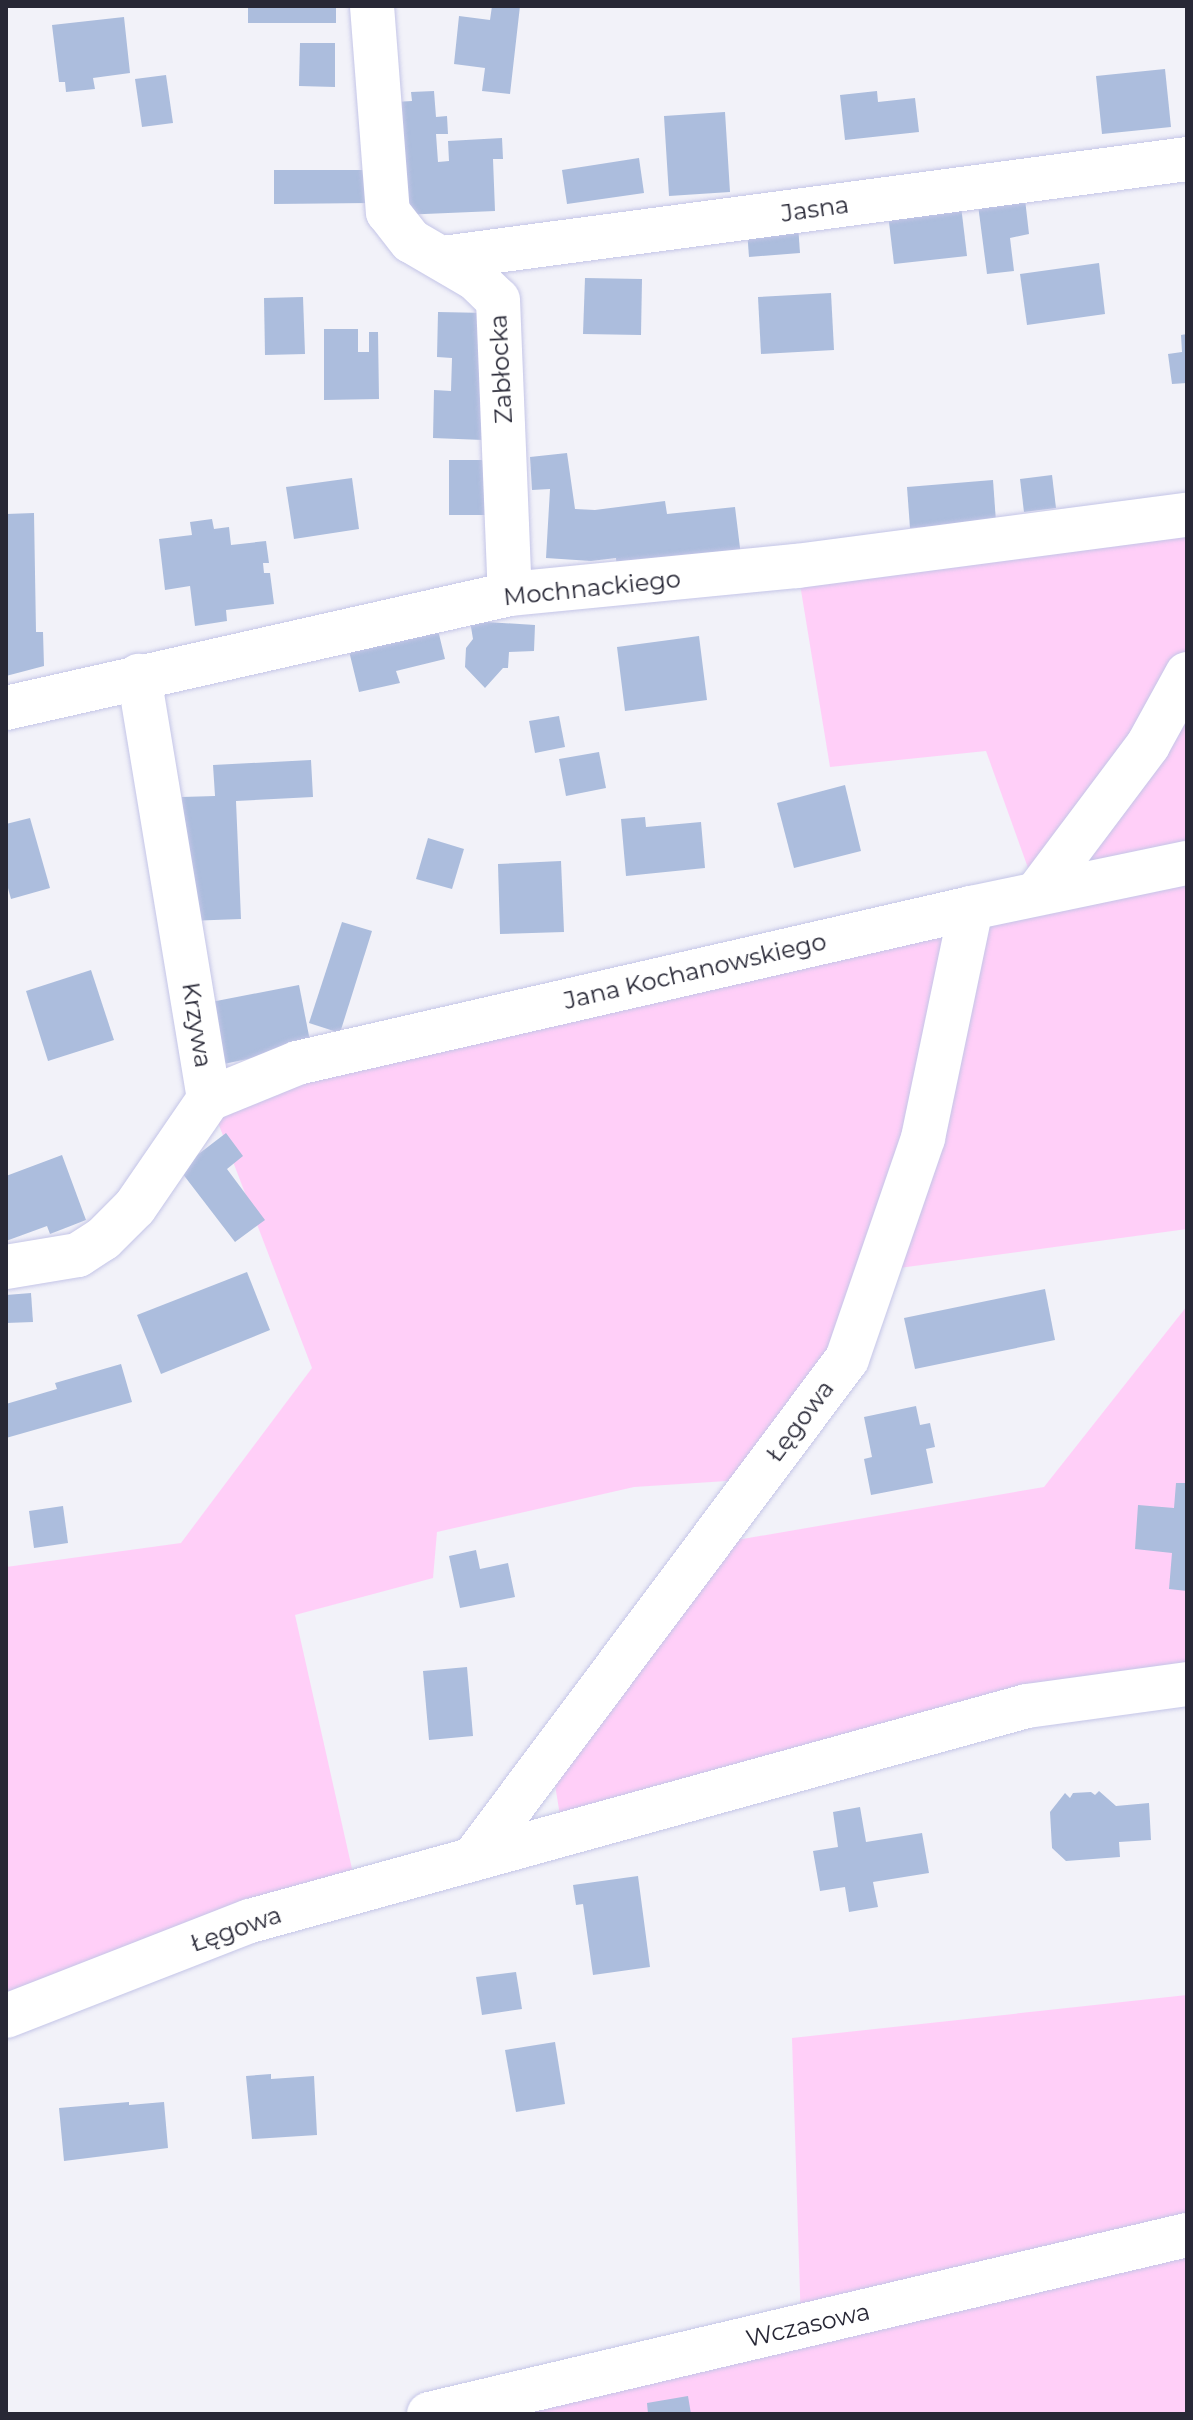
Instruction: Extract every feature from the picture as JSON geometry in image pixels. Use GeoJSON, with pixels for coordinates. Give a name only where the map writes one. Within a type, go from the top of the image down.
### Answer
{"type":"FeatureCollection","features":[{"type":"Feature","properties":{"kind":"street","name":"Zabłocka"},"geometry":{"type":"LineString","coordinates":[[372,6],[388,212],[411,241],[476,279],[498,300],[510,594]]}},
{"type":"Feature","properties":{"kind":"street","name":"Jasna"},"geometry":{"type":"LineString","coordinates":[[443,258],[1187,159]]}},
{"type":"Feature","properties":{"kind":"street","name":"Mochnackiego"},"geometry":{"type":"LineString","coordinates":[[6,708],[510,594],[797,566],[1187,515]]}},
{"type":"Feature","properties":{"kind":"street"},"geometry":{"type":"LineString","coordinates":[[1037,893],[1148,745],[1187,674]]}},
{"type":"Feature","properties":{"kind":"street","name":"Krzywa"},"geometry":{"type":"LineString","coordinates":[[6,1267],[78,1255],[103,1239],[135,1207],[209,1099],[139,676]]}},
{"type":"Feature","properties":{"kind":"street","name":"Jana Kochanowskiego"},"geometry":{"type":"LineString","coordinates":[[209,1099],[297,1063],[1037,893],[1187,863]]}},
{"type":"Feature","properties":{"kind":"street","name":"Łęgowa"},"geometry":{"type":"LineString","coordinates":[[473,1859],[847,1359],[923,1138],[971,908]]}},
{"type":"Feature","properties":{"kind":"street","name":"Łęgowa"},"geometry":{"type":"LineString","coordinates":[[6,2016],[250,1921],[1027,1706],[1187,1684]]}},
{"type":"Feature","properties":{"kind":"street","name":"Wczasowa"},"geometry":{"type":"LineString","coordinates":[[429,2414],[1187,2235]]}},
{"type":"Feature","properties":{"kind":"shaded area"},"geometry":{"type":"Polygon","coordinates":[[[1187,504],[1187,1229],[877,1271],[758,1479],[634,1487],[437,1532],[433,1578],[295,1615],[357,1891],[6,2016],[6,1567],[181,1543],[312,1368],[209,1099],[1037,893],[986,751],[830,767],[797,566],[1187,504]]]}},
{"type":"Feature","properties":{"kind":"shaded area"},"geometry":{"type":"Polygon","coordinates":[[[1187,1306],[1187,1677],[563,1834],[550,1754],[708,1545],[1044,1487],[1187,1306]]]}},
{"type":"Feature","properties":{"kind":"shaded area"},"geometry":{"type":"Polygon","coordinates":[[[1187,1995],[1187,2414],[429,2414],[801,2326],[792,2038],[1187,1995]]]}},
{"type":"Feature","properties":{"kind":"building"},"geometry":{"type":"Polygon","coordinates":[[[248,6],[336,6],[336,23],[248,23],[248,6]]]}},
{"type":"Feature","properties":{"kind":"building"},"geometry":{"type":"Polygon","coordinates":[[[492,6],[520,6],[510,94],[482,91],[485,68],[454,64],[459,16],[490,20],[492,6]]]}},
{"type":"Feature","properties":{"kind":"building"},"geometry":{"type":"Polygon","coordinates":[[[124,17],[130,73],[93,78],[95,89],[66,92],[65,82],[59,82],[52,25],[124,17]]]}},
{"type":"Feature","properties":{"kind":"building"},"geometry":{"type":"Polygon","coordinates":[[[300,43],[335,43],[335,87],[299,86],[300,43]]]}},
{"type":"Feature","properties":{"kind":"building"},"geometry":{"type":"Polygon","coordinates":[[[1165,69],[1171,127],[1102,134],[1096,76],[1165,69]]]}},
{"type":"Feature","properties":{"kind":"building"},"geometry":{"type":"Polygon","coordinates":[[[166,75],[173,123],[142,127],[135,79],[166,75]]]}},
{"type":"Feature","properties":{"kind":"building"},"geometry":{"type":"Polygon","coordinates":[[[434,91],[436,117],[447,116],[448,134],[436,134],[438,162],[449,161],[448,141],[502,138],[503,159],[493,159],[495,211],[401,215],[395,102],[412,101],[411,92],[434,91]]]}},
{"type":"Feature","properties":{"kind":"building"},"geometry":{"type":"Polygon","coordinates":[[[877,91],[878,102],[915,98],[919,132],[845,140],[840,95],[877,91]]]}},
{"type":"Feature","properties":{"kind":"building"},"geometry":{"type":"Polygon","coordinates":[[[725,112],[730,192],[669,196],[664,116],[725,112]]]}},
{"type":"Feature","properties":{"kind":"building"},"geometry":{"type":"Polygon","coordinates":[[[639,158],[644,193],[567,204],[562,170],[639,158]]]}},
{"type":"Feature","properties":{"kind":"building"},"geometry":{"type":"Polygon","coordinates":[[[274,170],[368,170],[369,203],[274,204],[274,170]]]}},
{"type":"Feature","properties":{"kind":"building"},"geometry":{"type":"Polygon","coordinates":[[[1025,199],[1029,234],[1010,238],[1014,271],[987,274],[978,205],[1025,199]]]}},
{"type":"Feature","properties":{"kind":"building"},"geometry":{"type":"Polygon","coordinates":[[[961,206],[967,256],[894,264],[888,214],[961,206]]]}},
{"type":"Feature","properties":{"kind":"building"},"geometry":{"type":"Polygon","coordinates":[[[798,225],[800,253],[749,257],[747,230],[798,225]]]}},
{"type":"Feature","properties":{"kind":"building"},"geometry":{"type":"Polygon","coordinates":[[[1099,263],[1105,314],[1027,325],[1020,274],[1099,263]]]}},
{"type":"Feature","properties":{"kind":"building"},"geometry":{"type":"Polygon","coordinates":[[[585,278],[642,279],[641,335],[583,334],[585,278]]]}},
{"type":"Feature","properties":{"kind":"building"},"geometry":{"type":"Polygon","coordinates":[[[831,293],[834,350],[761,354],[758,297],[831,293]]]}},
{"type":"Feature","properties":{"kind":"building"},"geometry":{"type":"Polygon","coordinates":[[[303,297],[305,354],[265,355],[264,298],[303,297]]]}},
{"type":"Feature","properties":{"kind":"building"},"geometry":{"type":"Polygon","coordinates":[[[438,312],[487,313],[483,440],[433,438],[434,390],[451,391],[452,358],[437,357],[438,312]]]}},
{"type":"Feature","properties":{"kind":"building"},"geometry":{"type":"Polygon","coordinates":[[[324,329],[358,329],[358,352],[369,352],[369,332],[378,332],[379,399],[324,400],[324,329]]]}},
{"type":"Feature","properties":{"kind":"building"},"geometry":{"type":"Polygon","coordinates":[[[1187,334],[1187,383],[1172,384],[1168,354],[1182,352],[1181,335],[1187,334]]]}},
{"type":"Feature","properties":{"kind":"building"},"geometry":{"type":"Polygon","coordinates":[[[567,453],[575,509],[595,510],[665,501],[667,514],[735,507],[741,556],[617,570],[616,558],[591,561],[546,558],[550,489],[532,490],[530,457],[567,453]]]}},
{"type":"Feature","properties":{"kind":"building"},"geometry":{"type":"Polygon","coordinates":[[[449,460],[487,460],[490,515],[449,515],[449,460]]]}},
{"type":"Feature","properties":{"kind":"building"},"geometry":{"type":"Polygon","coordinates":[[[1052,475],[1056,508],[1024,512],[1020,479],[1052,475]]]}},
{"type":"Feature","properties":{"kind":"building"},"geometry":{"type":"Polygon","coordinates":[[[352,478],[359,529],[294,539],[286,487],[352,478]]]}},
{"type":"Feature","properties":{"kind":"building"},"geometry":{"type":"Polygon","coordinates":[[[993,480],[996,522],[910,528],[907,487],[993,480]]]}},
{"type":"Feature","properties":{"kind":"building"},"geometry":{"type":"Polygon","coordinates":[[[34,513],[36,632],[43,632],[44,666],[6,676],[6,514],[34,513]]]}},
{"type":"Feature","properties":{"kind":"building"},"geometry":{"type":"Polygon","coordinates":[[[212,519],[214,529],[229,527],[231,545],[266,541],[269,563],[263,563],[264,573],[270,573],[274,604],[226,610],[227,621],[195,626],[190,586],[165,590],[159,539],[192,535],[190,522],[212,519]]]}},
{"type":"Feature","properties":{"kind":"building"},"geometry":{"type":"Polygon","coordinates":[[[470,621],[535,625],[534,651],[509,652],[508,668],[503,668],[485,688],[465,667],[466,648],[473,639],[470,621]]]}},
{"type":"Feature","properties":{"kind":"building"},"geometry":{"type":"Polygon","coordinates":[[[437,626],[445,659],[396,671],[400,683],[359,692],[348,647],[437,626]]]}},
{"type":"Feature","properties":{"kind":"building"},"geometry":{"type":"Polygon","coordinates":[[[699,636],[707,700],[625,711],[617,647],[699,636]]]}},
{"type":"Feature","properties":{"kind":"building"},"geometry":{"type":"Polygon","coordinates":[[[559,716],[565,747],[535,753],[529,721],[559,716]]]}},
{"type":"Feature","properties":{"kind":"building"},"geometry":{"type":"Polygon","coordinates":[[[599,752],[606,788],[566,796],[559,759],[599,752]]]}},
{"type":"Feature","properties":{"kind":"building"},"geometry":{"type":"Polygon","coordinates":[[[311,760],[313,797],[236,801],[241,919],[187,921],[182,797],[215,796],[213,765],[311,760]]]}},
{"type":"Feature","properties":{"kind":"building"},"geometry":{"type":"Polygon","coordinates":[[[845,785],[861,851],[794,868],[777,803],[845,785]]]}},
{"type":"Feature","properties":{"kind":"building"},"geometry":{"type":"Polygon","coordinates":[[[645,817],[646,827],[701,822],[705,868],[626,876],[621,819],[645,817]]]}},
{"type":"Feature","properties":{"kind":"building"},"geometry":{"type":"Polygon","coordinates":[[[30,818],[50,888],[11,899],[6,881],[6,824],[30,818]]]}},
{"type":"Feature","properties":{"kind":"building"},"geometry":{"type":"Polygon","coordinates":[[[428,838],[464,849],[452,889],[416,879],[428,838]]]}},
{"type":"Feature","properties":{"kind":"building"},"geometry":{"type":"Polygon","coordinates":[[[561,861],[564,932],[500,934],[498,864],[561,861]]]}},
{"type":"Feature","properties":{"kind":"building"},"geometry":{"type":"Polygon","coordinates":[[[342,922],[372,931],[340,1033],[309,1023],[342,922]]]}},
{"type":"Feature","properties":{"kind":"building"},"geometry":{"type":"Polygon","coordinates":[[[91,970],[114,1040],[48,1061],[26,991],[91,970]]]}},
{"type":"Feature","properties":{"kind":"building"},"geometry":{"type":"Polygon","coordinates":[[[299,985],[311,1046],[219,1065],[206,1003],[299,985]]]}},
{"type":"Feature","properties":{"kind":"building"},"geometry":{"type":"Polygon","coordinates":[[[226,1133],[243,1156],[227,1169],[265,1220],[235,1242],[179,1169],[226,1133]]]}},
{"type":"Feature","properties":{"kind":"building"},"geometry":{"type":"Polygon","coordinates":[[[62,1155],[86,1220],[50,1234],[47,1226],[6,1241],[6,1176],[62,1155]]]}},
{"type":"Feature","properties":{"kind":"building"},"geometry":{"type":"Polygon","coordinates":[[[247,1272],[270,1330],[161,1374],[137,1315],[247,1272]]]}},
{"type":"Feature","properties":{"kind":"building"},"geometry":{"type":"Polygon","coordinates":[[[1045,1289],[1055,1340],[915,1369],[904,1318],[1045,1289]]]}},
{"type":"Feature","properties":{"kind":"building"},"geometry":{"type":"Polygon","coordinates":[[[31,1293],[33,1322],[6,1323],[6,1295],[31,1293]]]}},
{"type":"Feature","properties":{"kind":"building"},"geometry":{"type":"Polygon","coordinates":[[[121,1364],[132,1402],[6,1438],[6,1404],[57,1389],[55,1383],[121,1364]]]}},
{"type":"Feature","properties":{"kind":"building"},"geometry":{"type":"Polygon","coordinates":[[[916,1406],[920,1425],[930,1423],[935,1447],[926,1449],[933,1483],[871,1495],[864,1459],[872,1457],[864,1417],[916,1406]]]}},
{"type":"Feature","properties":{"kind":"building"},"geometry":{"type":"Polygon","coordinates":[[[1176,1483],[1187,1483],[1187,1591],[1169,1589],[1172,1553],[1135,1549],[1138,1505],[1174,1508],[1176,1483]]]}},
{"type":"Feature","properties":{"kind":"building"},"geometry":{"type":"Polygon","coordinates":[[[63,1506],[68,1543],[34,1548],[29,1511],[63,1506]]]}},
{"type":"Feature","properties":{"kind":"building"},"geometry":{"type":"Polygon","coordinates":[[[476,1550],[480,1569],[508,1563],[515,1597],[460,1608],[449,1556],[476,1550]]]}},
{"type":"Feature","properties":{"kind":"building"},"geometry":{"type":"Polygon","coordinates":[[[467,1667],[473,1736],[429,1740],[423,1671],[467,1667]]]}},
{"type":"Feature","properties":{"kind":"building"},"geometry":{"type":"Polygon","coordinates":[[[1099,1791],[1116,1806],[1149,1803],[1151,1840],[1119,1842],[1120,1857],[1066,1861],[1052,1848],[1050,1812],[1065,1793],[1070,1798],[1073,1793],[1091,1792],[1095,1795],[1099,1791]]]}},
{"type":"Feature","properties":{"kind":"building"},"geometry":{"type":"Polygon","coordinates":[[[860,1807],[866,1842],[922,1833],[929,1873],[873,1882],[878,1907],[849,1912],[845,1887],[820,1891],[813,1851],[838,1847],[833,1812],[860,1807]]]}},
{"type":"Feature","properties":{"kind":"building"},"geometry":{"type":"Polygon","coordinates":[[[638,1876],[650,1967],[593,1975],[583,1904],[576,1905],[573,1885],[638,1876]]]}},
{"type":"Feature","properties":{"kind":"building"},"geometry":{"type":"Polygon","coordinates":[[[516,1972],[522,2009],[482,2015],[476,1977],[516,1972]]]}},
{"type":"Feature","properties":{"kind":"building"},"geometry":{"type":"Polygon","coordinates":[[[555,2042],[565,2104],[516,2112],[505,2050],[555,2042]]]}},
{"type":"Feature","properties":{"kind":"building"},"geometry":{"type":"Polygon","coordinates":[[[271,2074],[271,2079],[314,2076],[317,2135],[252,2139],[246,2076],[271,2074]]]}},
{"type":"Feature","properties":{"kind":"building"},"geometry":{"type":"Polygon","coordinates":[[[129,2102],[129,2105],[164,2102],[168,2148],[64,2161],[59,2108],[129,2102]]]}},
{"type":"Feature","properties":{"kind":"building"},"geometry":{"type":"Polygon","coordinates":[[[688,2396],[691,2414],[648,2414],[647,2403],[688,2396]]]}}]}
